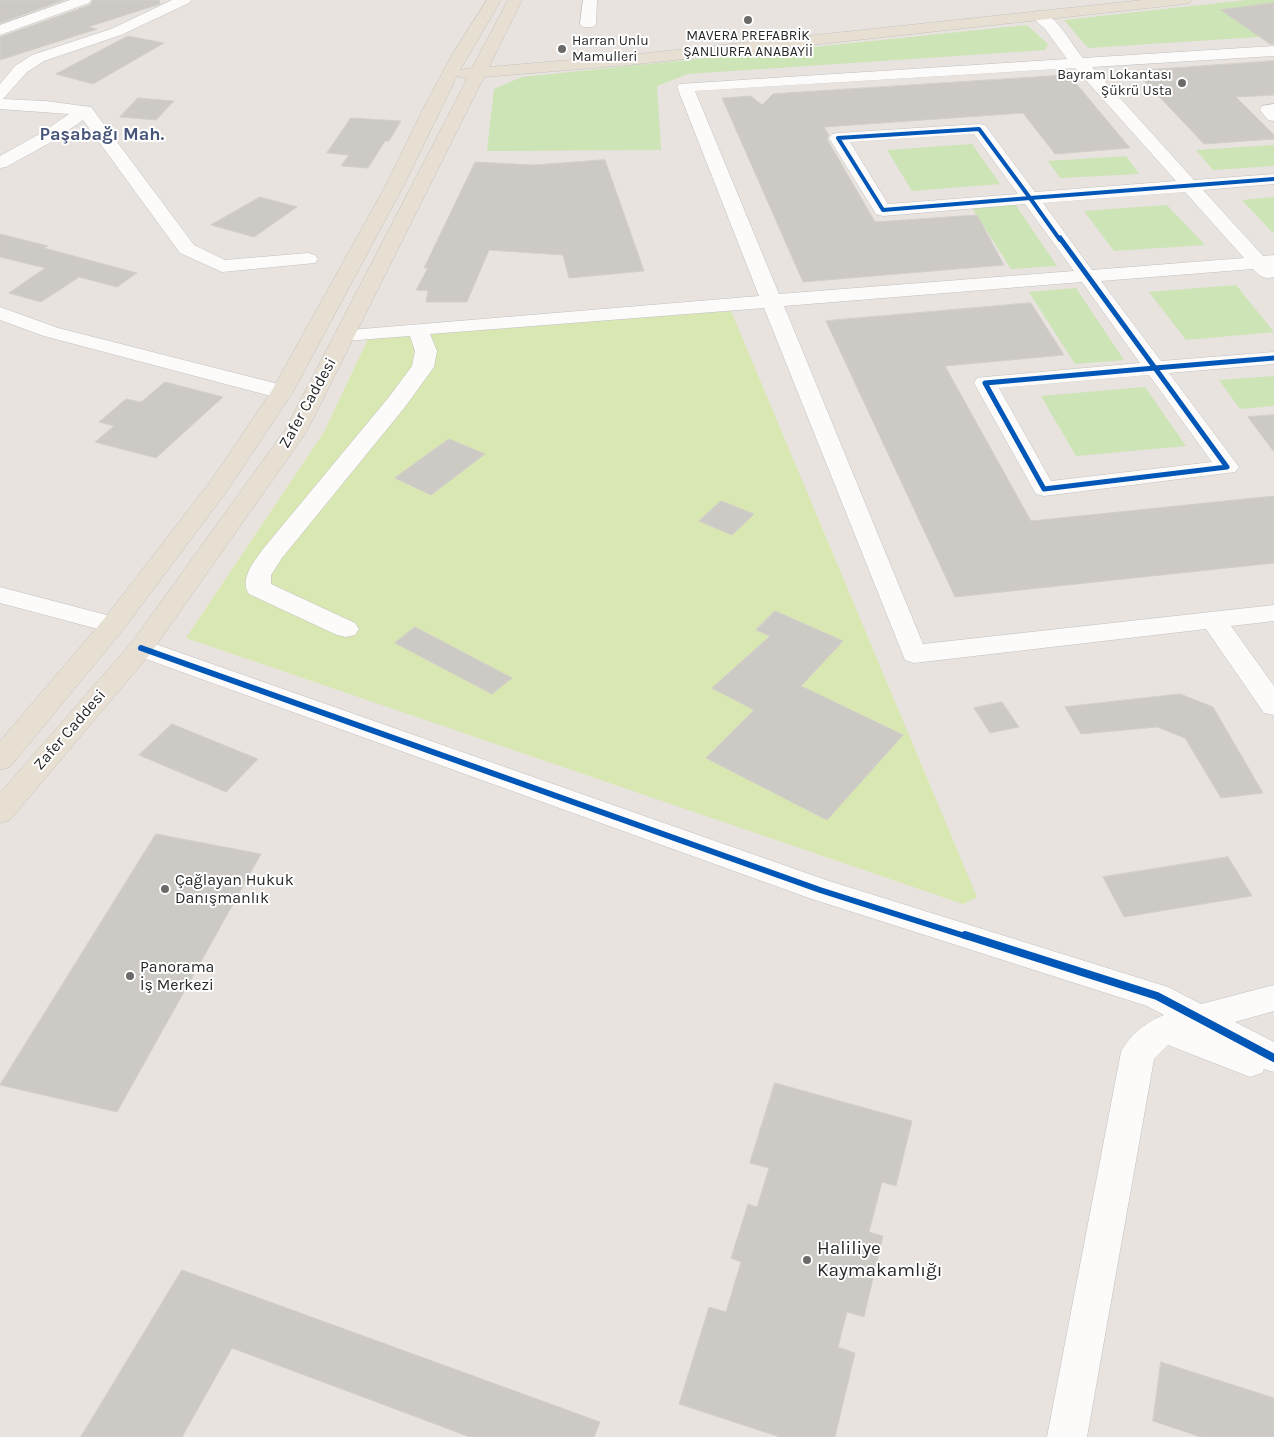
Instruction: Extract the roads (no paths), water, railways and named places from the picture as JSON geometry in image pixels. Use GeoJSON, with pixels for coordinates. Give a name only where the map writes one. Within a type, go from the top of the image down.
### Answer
{"type":"FeatureCollection","features":[{"type":"Feature","properties":{"kind":"main road","name":"Zafer Caddesi"},"geometry":{"type":"LineString","coordinates":[[0,760],[113,625],[218,486],[282,392],[395,185],[452,70],[494,0]]}},
{"type":"Feature","properties":{"kind":"main road","name":"Zafer Caddesi"},"geometry":{"type":"LineString","coordinates":[[0,812],[141,648],[296,431],[515,0]]}},
{"type":"Feature","properties":{"kind":"main road"},"geometry":{"type":"LineString","coordinates":[[480,69],[512,58],[1082,0]]}},
{"type":"Feature","properties":{"kind":"main road"},"geometry":{"type":"LineString","coordinates":[[452,70],[629,60],[1185,0]]}},
{"type":"Feature","properties":{"kind":"street"},"geometry":{"type":"LineString","coordinates":[[0,30],[84,0]]}},
{"type":"Feature","properties":{"kind":"street"},"geometry":{"type":"LineString","coordinates":[[0,95],[21,68],[38,58],[116,32],[184,0]]}},
{"type":"Feature","properties":{"kind":"street"},"geometry":{"type":"LineString","coordinates":[[588,24],[590,0]]}},
{"type":"Feature","properties":{"kind":"street"},"geometry":{"type":"LineString","coordinates":[[1039,16],[1191,186],[1266,262],[1274,279]]}},
{"type":"Feature","properties":{"kind":"street"},"geometry":{"type":"LineString","coordinates":[[1274,51],[685,87],[914,654],[1274,613]]}},
{"type":"Feature","properties":{"kind":"street"},"geometry":{"type":"LineString","coordinates":[[0,104],[45,106],[85,111],[188,249],[222,266],[308,259]]}},
{"type":"Feature","properties":{"kind":"street"},"geometry":{"type":"LineString","coordinates":[[1274,109],[1268,110],[1274,116]]}},
{"type":"Feature","properties":{"kind":"street"},"geometry":{"type":"LineString","coordinates":[[0,163],[49,136],[85,111]]}},
{"type":"Feature","properties":{"kind":"street"},"geometry":{"type":"LineString","coordinates":[[1274,179],[1191,186],[1030,198],[882,210],[838,138],[979,129],[1030,198],[1087,276],[1155,368],[1227,467],[1044,490],[985,383],[1155,368],[1274,358]]}},
{"type":"Feature","properties":{"kind":"street"},"geometry":{"type":"LineString","coordinates":[[345,335],[1266,262]]}},
{"type":"Feature","properties":{"kind":"street"},"geometry":{"type":"LineString","coordinates":[[0,313],[51,332],[282,392]]}},
{"type":"Feature","properties":{"kind":"street"},"geometry":{"type":"LineString","coordinates":[[346,629],[258,588],[258,575],[272,554],[397,402],[423,367],[426,351],[418,329]]}},
{"type":"Feature","properties":{"kind":"street"},"geometry":{"type":"LineString","coordinates":[[0,595],[113,625]]}},
{"type":"Feature","properties":{"kind":"street"},"geometry":{"type":"LineString","coordinates":[[1213,620],[1274,706]]}},
{"type":"Feature","properties":{"kind":"street"},"geometry":{"type":"LineString","coordinates":[[141,648],[820,890],[1157,996],[1274,1058]]}},
{"type":"Feature","properties":{"kind":"street"},"geometry":{"type":"LineString","coordinates":[[1198,1018],[1274,998]]}},
{"type":"Feature","properties":{"kind":"street"},"geometry":{"type":"LineString","coordinates":[[1067,1437],[1138,1052],[1164,1029],[1251,1063],[1274,1067]]}},
{"type":"Feature","properties":{"kind":"place","name":"MAVERA PREFABRİK ŞANLIURFA ANABAYİİ"},"geometry":{"type":"Point","coordinates":[748,20]}},
{"type":"Feature","properties":{"kind":"place","name":"Harran Unlu Mamulleri"},"geometry":{"type":"Point","coordinates":[562,49]}},
{"type":"Feature","properties":{"kind":"place","name":"Bayram Lokantası Şükrü Usta"},"geometry":{"type":"Point","coordinates":[1182,83]}},
{"type":"Feature","properties":{"kind":"place","name":"Çağlayan Hukuk Danışmanlık"},"geometry":{"type":"Point","coordinates":[165,889]}},
{"type":"Feature","properties":{"kind":"place","name":"Panorama İş Merkezi"},"geometry":{"type":"Point","coordinates":[130,976]}},
{"type":"Feature","properties":{"kind":"place","name":"Haliliye Kaymakamlığı"},"geometry":{"type":"Point","coordinates":[807,1260]}},
{"type":"Feature","properties":{"kind":"district","name":"Paşabağı Mah."},"geometry":{"type":"Point","coordinates":[102,135]}}]}
